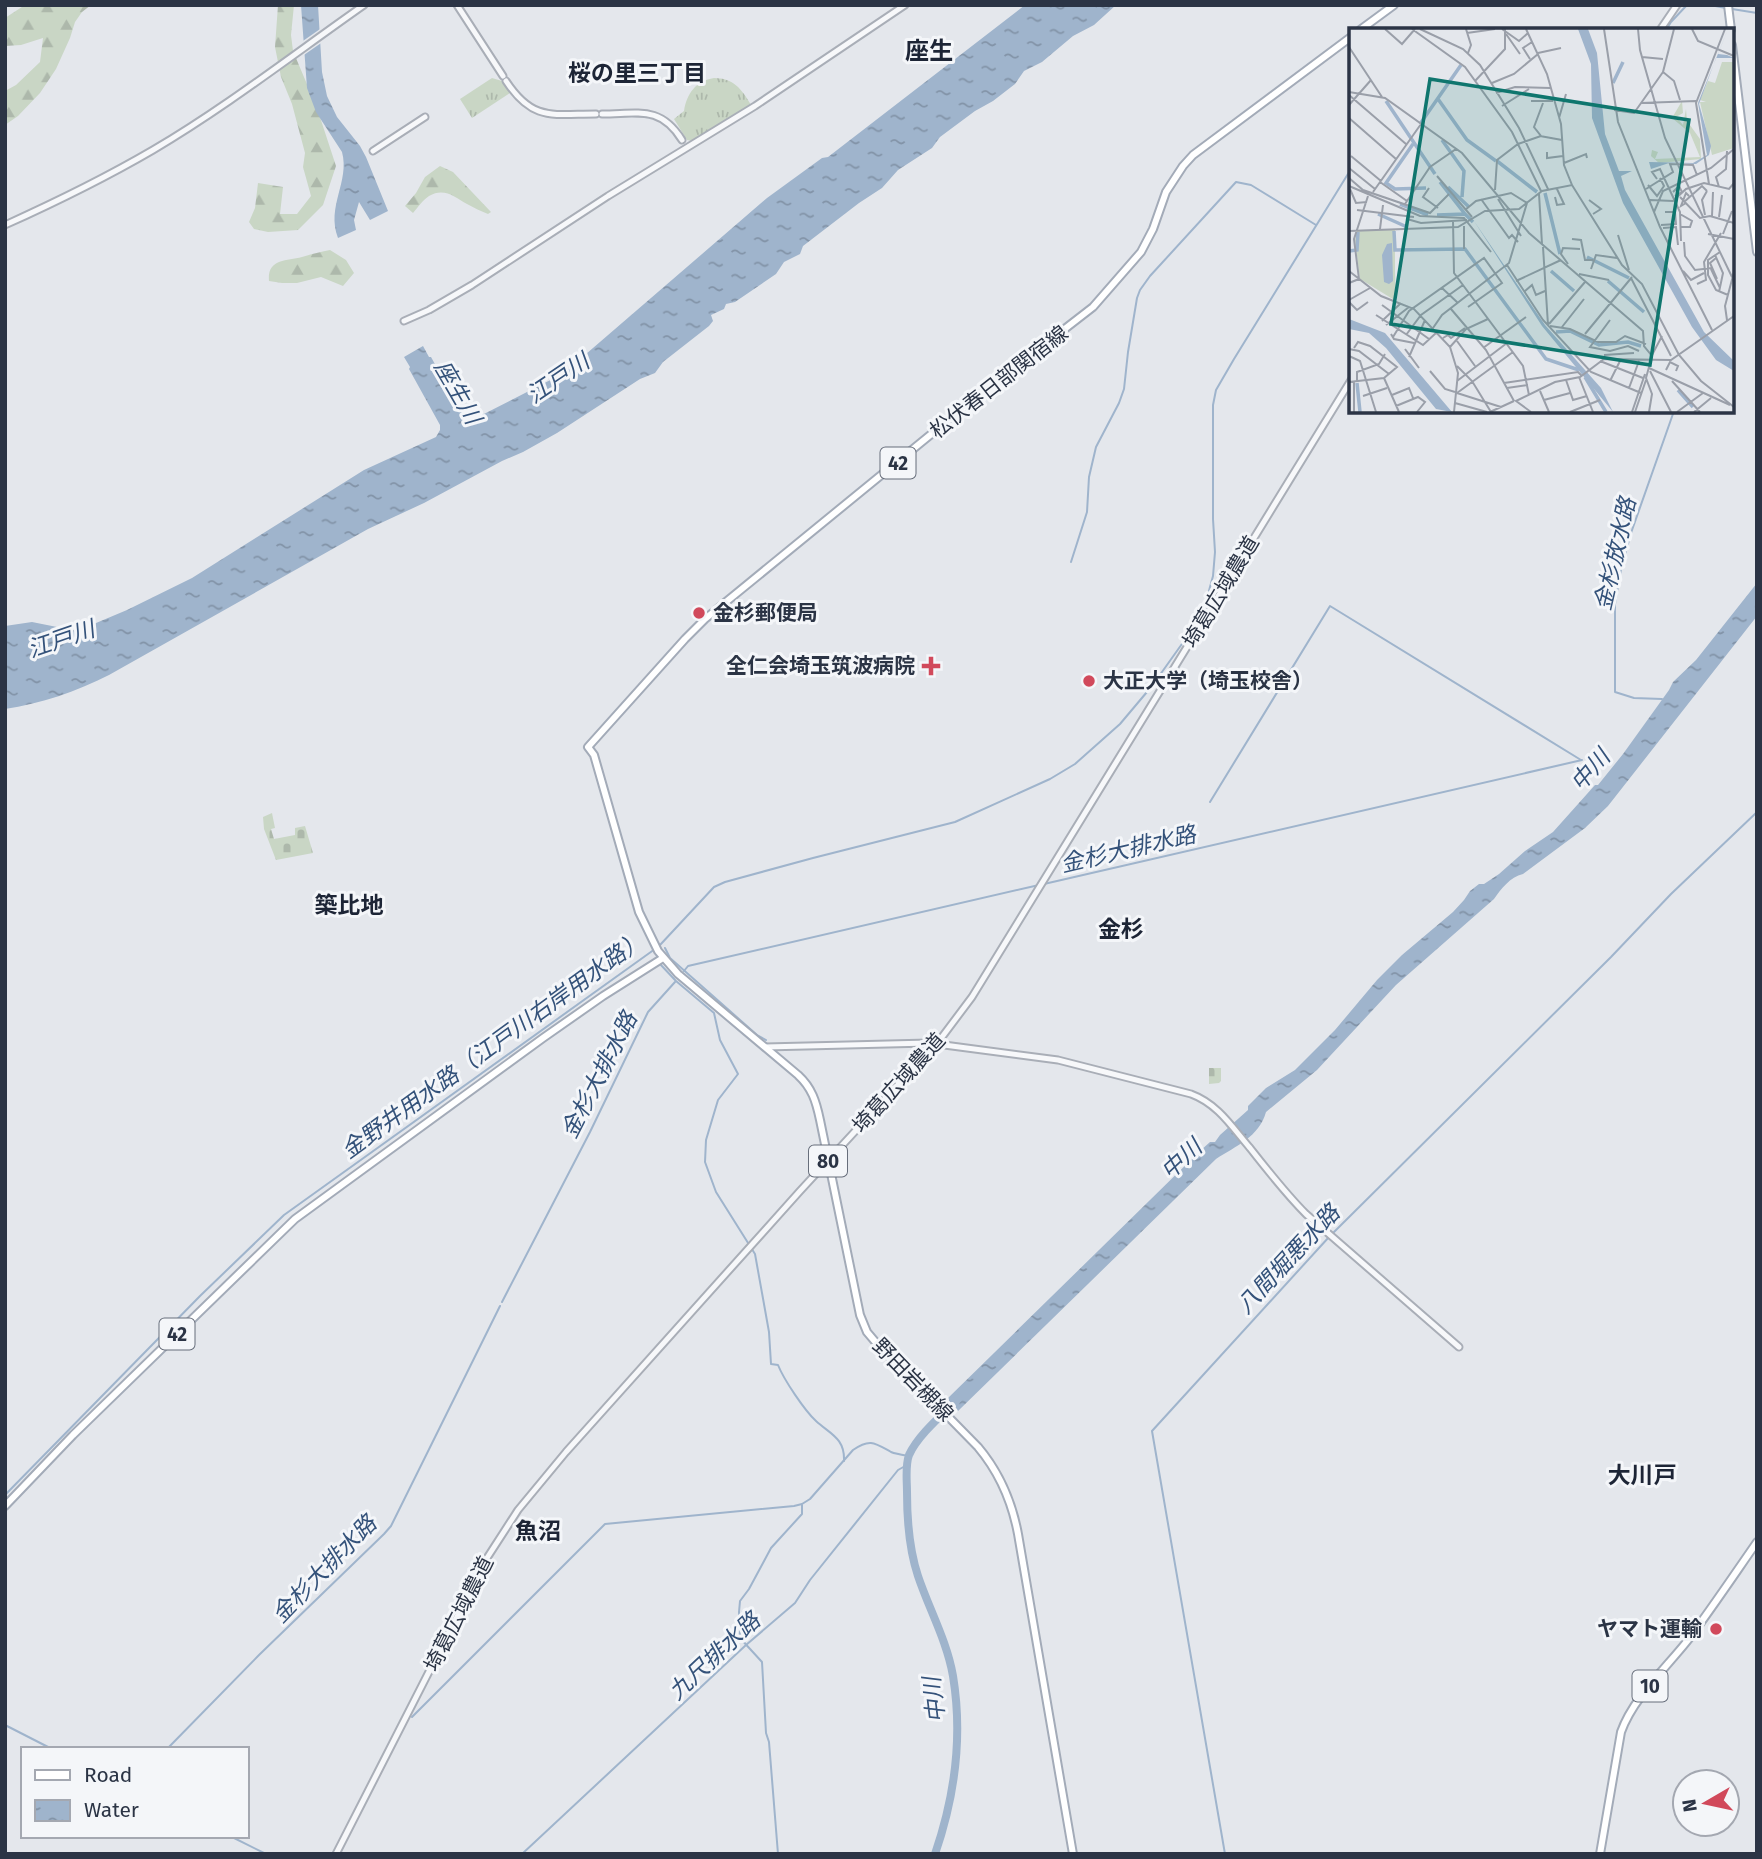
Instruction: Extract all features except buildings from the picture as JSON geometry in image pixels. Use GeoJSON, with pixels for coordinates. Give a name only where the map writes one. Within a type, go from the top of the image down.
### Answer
{"type":"FeatureCollection","features":[{"type":"Feature","properties":{"kind":"main road"},"geometry":{"type":"LineString","coordinates":[[1363,28],[1394,5]]}},
{"type":"Feature","properties":{"kind":"main road"},"geometry":{"type":"LineString","coordinates":[[1728,5],[1731,28]]}},
{"type":"Feature","properties":{"kind":"main road","name":"松伏春日部関宿線"},"geometry":{"type":"LineString","coordinates":[[663,958],[639,912],[594,755],[588,747],[705,619],[970,403],[1085,315],[1141,252],[1155,224],[1166,192],[1193,155],[1349,38]]}},
{"type":"Feature","properties":{"kind":"main road"},"geometry":{"type":"LineString","coordinates":[[1734,62],[1757,252]]}},
{"type":"Feature","properties":{"kind":"main road","name":"野田岩槻線"},"geometry":{"type":"LineString","coordinates":[[663,958],[678,974],[807,1083],[814,1095],[863,1324],[878,1345],[990,1463],[1004,1488],[1014,1516],[1073,1854]]}},
{"type":"Feature","properties":{"kind":"main road","name":"42"},"geometry":{"type":"LineString","coordinates":[[5,1506],[295,1219],[334,1188],[555,1030],[663,958]]}},
{"type":"Feature","properties":{"kind":"main road","name":"10"},"geometry":{"type":"LineString","coordinates":[[1600,1854],[1621,1731],[1627,1718],[1698,1626],[1757,1542]]}},
{"type":"Feature","properties":{"kind":"street"},"geometry":{"type":"LineString","coordinates":[[5,225],[75,192],[153,150],[364,5]]}},
{"type":"Feature","properties":{"kind":"street"},"geometry":{"type":"LineString","coordinates":[[457,5],[524,103],[539,112],[554,115],[652,114],[670,124],[685,144]]}},
{"type":"Feature","properties":{"kind":"street"},"geometry":{"type":"LineString","coordinates":[[404,321],[472,285],[685,144],[783,88],[905,5]]}},
{"type":"Feature","properties":{"kind":"street"},"geometry":{"type":"LineString","coordinates":[[1661,28],[1677,5]]}},
{"type":"Feature","properties":{"kind":"street"},"geometry":{"type":"LineString","coordinates":[[373,151],[425,117]]}},
{"type":"Feature","properties":{"kind":"street","name":"埼葛広域農道"},"geometry":{"type":"LineString","coordinates":[[336,1854],[477,1576],[518,1510],[566,1452],[935,1044],[972,997],[1349,383]]}},
{"type":"Feature","properties":{"kind":"street"},"geometry":{"type":"LineString","coordinates":[[765,1047],[935,1044],[1058,1060],[1191,1094],[1209,1103],[1222,1114],[1298,1206],[1459,1347]]}},
{"type":"Feature","properties":{"kind":"green space"},"geometry":{"type":"Polygon","coordinates":[[[25,5],[91,5],[75,22],[56,69],[40,93],[18,116],[5,125],[5,91],[16,85],[40,62],[43,38],[21,45],[5,46],[5,18],[25,5]]]}},
{"type":"Feature","properties":{"kind":"green space"},"geometry":{"type":"Polygon","coordinates":[[[278,5],[294,5],[291,35],[293,51],[317,108],[336,166],[323,205],[298,230],[268,232],[254,229],[249,222],[255,208],[258,183],[283,187],[280,214],[297,214],[311,196],[303,167],[305,153],[292,104],[281,77],[275,47],[278,5]]]}},
{"type":"Feature","properties":{"kind":"green space"},"geometry":{"type":"Polygon","coordinates":[[[492,78],[502,81],[510,93],[472,118],[460,99],[492,78]]]}},
{"type":"Feature","properties":{"kind":"green space"},"geometry":{"type":"Polygon","coordinates":[[[714,78],[727,80],[736,86],[751,105],[692,141],[687,140],[674,119],[684,111],[693,89],[714,78]]]}},
{"type":"Feature","properties":{"kind":"green space"},"geometry":{"type":"Polygon","coordinates":[[[440,166],[453,172],[491,212],[488,214],[454,196],[440,192],[429,196],[413,213],[405,206],[425,177],[440,166]]]}},
{"type":"Feature","properties":{"kind":"green space"},"geometry":{"type":"Polygon","coordinates":[[[330,250],[346,260],[354,273],[343,286],[321,277],[297,283],[269,281],[271,269],[279,262],[330,250]]]}},
{"type":"Feature","properties":{"kind":"green space"},"geometry":{"type":"Polygon","coordinates":[[[272,813],[275,828],[271,829],[274,839],[295,835],[295,828],[305,826],[313,853],[276,860],[264,829],[263,817],[272,813]]]}},
{"type":"Feature","properties":{"kind":"green space"},"geometry":{"type":"Polygon","coordinates":[[[1209,1068],[1221,1068],[1219,1083],[1209,1084],[1209,1068]]]}},
{"type":"Feature","properties":{"kind":"water"},"geometry":{"type":"Polygon","coordinates":[[[301,5],[318,5],[322,72],[327,96],[337,117],[366,157],[388,211],[370,220],[359,202],[354,220],[356,230],[338,238],[335,215],[344,163],[342,152],[316,112],[307,88],[301,5]]]}},
{"type":"Feature","properties":{"kind":"water","name":"江戸川"},"geometry":{"type":"Polygon","coordinates":[[[1025,5],[1116,5],[1094,25],[1073,36],[1042,62],[1024,71],[1015,84],[940,137],[932,148],[898,170],[882,188],[803,246],[800,254],[784,262],[776,274],[711,315],[713,321],[709,326],[663,362],[655,373],[640,379],[523,452],[368,529],[109,675],[58,696],[5,709],[5,626],[32,622],[77,631],[127,610],[192,578],[364,470],[436,437],[440,425],[404,357],[423,346],[462,413],[469,418],[478,417],[564,373],[767,198],[822,158],[828,157],[1025,5]]]}},
{"type":"Feature","properties":{"kind":"water"},"geometry":{"type":"Polygon","coordinates":[[[1757,583],[1757,616],[1608,806],[1585,828],[1510,881],[1494,899],[1396,985],[1317,1070],[1266,1112],[1263,1121],[1252,1134],[1216,1159],[958,1411],[947,1399],[1200,1151],[1210,1142],[1215,1142],[1266,1088],[1295,1070],[1335,1030],[1377,980],[1453,912],[1470,891],[1499,874],[1525,851],[1553,832],[1595,785],[1598,785],[1673,682],[1696,660],[1757,583]]]}},
{"type":"Feature","properties":{"kind":"pier"},"geometry":{"type":"Polygon","coordinates":[[[323,27],[324,41],[301,57],[300,43],[323,27]]]}},
{"type":"Feature","properties":{"kind":"waterway","name":"金野井用水路（江戸川右岸用水路）"},"geometry":{"type":"LineString","coordinates":[[1667,28],[1687,5]]}},
{"type":"Feature","properties":{"kind":"waterway","name":"金野井用水路（江戸川右岸用水路）"},"geometry":{"type":"LineString","coordinates":[[1710,5],[1726,8]]}},
{"type":"Feature","properties":{"kind":"waterway","name":"金野井用水路（江戸川右岸用水路）"},"geometry":{"type":"LineString","coordinates":[[1732,9],[1757,13]]}},
{"type":"Feature","properties":{"kind":"waterway","name":"金野井用水路（江戸川右岸用水路）"},"geometry":{"type":"LineString","coordinates":[[660,945],[714,887],[813,858],[955,822],[1050,779],[1075,764],[1120,724],[1152,686],[1189,634],[1207,598],[1213,576],[1215,552],[1213,405],[1216,390],[1349,172]]}},
{"type":"Feature","properties":{"kind":"waterway"},"geometry":{"type":"LineString","coordinates":[[1071,562],[1087,512],[1089,477],[1096,447],[1124,389],[1137,298],[1150,276],[1236,182],[1251,185],[1316,225]]}},
{"type":"Feature","properties":{"kind":"waterway","name":"金杉放水路"},"geometry":{"type":"LineString","coordinates":[[1662,699],[1634,698],[1615,692],[1615,604],[1631,533],[1673,413]]}},
{"type":"Feature","properties":{"kind":"waterway"},"geometry":{"type":"LineString","coordinates":[[1210,802],[1330,606],[1581,760]]}},
{"type":"Feature","properties":{"kind":"waterway","name":"金杉大排水路"},"geometry":{"type":"LineString","coordinates":[[1044,884],[1582,760]]}},
{"type":"Feature","properties":{"kind":"waterway","name":"八間堀悪水路"},"geometry":{"type":"LineString","coordinates":[[1333,1233],[1671,894],[1757,812]]}},
{"type":"Feature","properties":{"kind":"waterway","name":"金杉大排水路"},"geometry":{"type":"LineString","coordinates":[[684,971],[688,966],[1039,885]]}},
{"type":"Feature","properties":{"kind":"waterway"},"geometry":{"type":"LineString","coordinates":[[665,948],[670,958],[766,1040]]}},
{"type":"Feature","properties":{"kind":"waterway","name":"金野井用水路（江戸川右岸用水路）"},"geometry":{"type":"LineString","coordinates":[[5,1495],[200,1296],[284,1215],[655,949]]}},
{"type":"Feature","properties":{"kind":"waterway"},"geometry":{"type":"LineString","coordinates":[[660,964],[714,1013],[720,1040],[738,1074],[718,1100],[706,1140],[705,1162],[716,1192],[755,1254],[769,1332],[771,1364],[778,1365],[806,1410],[839,1442],[844,1461]]}},
{"type":"Feature","properties":{"kind":"waterway","name":"金杉大排水路"},"geometry":{"type":"LineString","coordinates":[[502,1302],[590,1132],[648,1012],[675,982]]}},
{"type":"Feature","properties":{"kind":"waterway","name":"八間堀悪水路"},"geometry":{"type":"LineString","coordinates":[[1225,1854],[1152,1431],[1329,1237]]}},
{"type":"Feature","properties":{"kind":"waterway","name":"金杉大排水路"},"geometry":{"type":"LineString","coordinates":[[169,1747],[391,1526],[500,1306]]}},
{"type":"Feature","properties":{"kind":"waterway","name":"中川"},"geometry":{"type":"LineString","coordinates":[[935,1854],[948,1810],[955,1766],[956,1699],[947,1650],[912,1555],[908,1524],[907,1468],[909,1455],[918,1440],[958,1399]]}},
{"type":"Feature","properties":{"kind":"waterway"},"geometry":{"type":"LineString","coordinates":[[412,1717],[605,1524],[794,1506],[810,1499],[853,1450],[864,1444],[872,1443],[893,1453],[909,1456]]}},
{"type":"Feature","properties":{"kind":"waterway","name":"九尺排水路"},"geometry":{"type":"LineString","coordinates":[[522,1854],[746,1645],[795,1603],[810,1580],[898,1470],[907,1465]]}},
{"type":"Feature","properties":{"kind":"waterway"},"geometry":{"type":"LineString","coordinates":[[778,1854],[762,1662],[740,1638],[739,1612],[740,1601],[771,1548],[802,1514],[802,1505]]}},
{"type":"Feature","properties":{"kind":"waterway"},"geometry":{"type":"LineString","coordinates":[[5,1725],[48,1747]]}},
{"type":"Feature","properties":{"kind":"waterway"},"geometry":{"type":"LineString","coordinates":[[234,1838],[266,1854]]}},
{"type":"Feature","properties":{"kind":"place","name":"金杉郵便局"},"geometry":{"type":"Point","coordinates":[699,613]}},
{"type":"Feature","properties":{"kind":"place","name":"全仁会埼玉筑波病院"},"geometry":{"type":"Point","coordinates":[931,666]}},
{"type":"Feature","properties":{"kind":"place","name":"大正大学（埼玉校舎）"},"geometry":{"type":"Point","coordinates":[1089,681]}},
{"type":"Feature","properties":{"kind":"place","name":"ヤマト運輸"},"geometry":{"type":"Point","coordinates":[1716,1629]}},
{"type":"Feature","properties":{"kind":"district","name":"座生"},"geometry":{"type":"Point","coordinates":[929,51]}},
{"type":"Feature","properties":{"kind":"district","name":"桜の里三丁目"},"geometry":{"type":"Point","coordinates":[637,73]}},
{"type":"Feature","properties":{"kind":"district","name":"築比地"},"geometry":{"type":"Point","coordinates":[349,905]}},
{"type":"Feature","properties":{"kind":"district","name":"金杉"},"geometry":{"type":"Point","coordinates":[1121,929]}},
{"type":"Feature","properties":{"kind":"district","name":"大川戸"},"geometry":{"type":"Point","coordinates":[1642,1475]}},
{"type":"Feature","properties":{"kind":"district","name":"魚沼"},"geometry":{"type":"Point","coordinates":[538,1531]}},
{"type":"Feature","properties":{"kind":"water label","name":"座生川"},"geometry":{"type":"Point","coordinates":[458,392]}}]}
